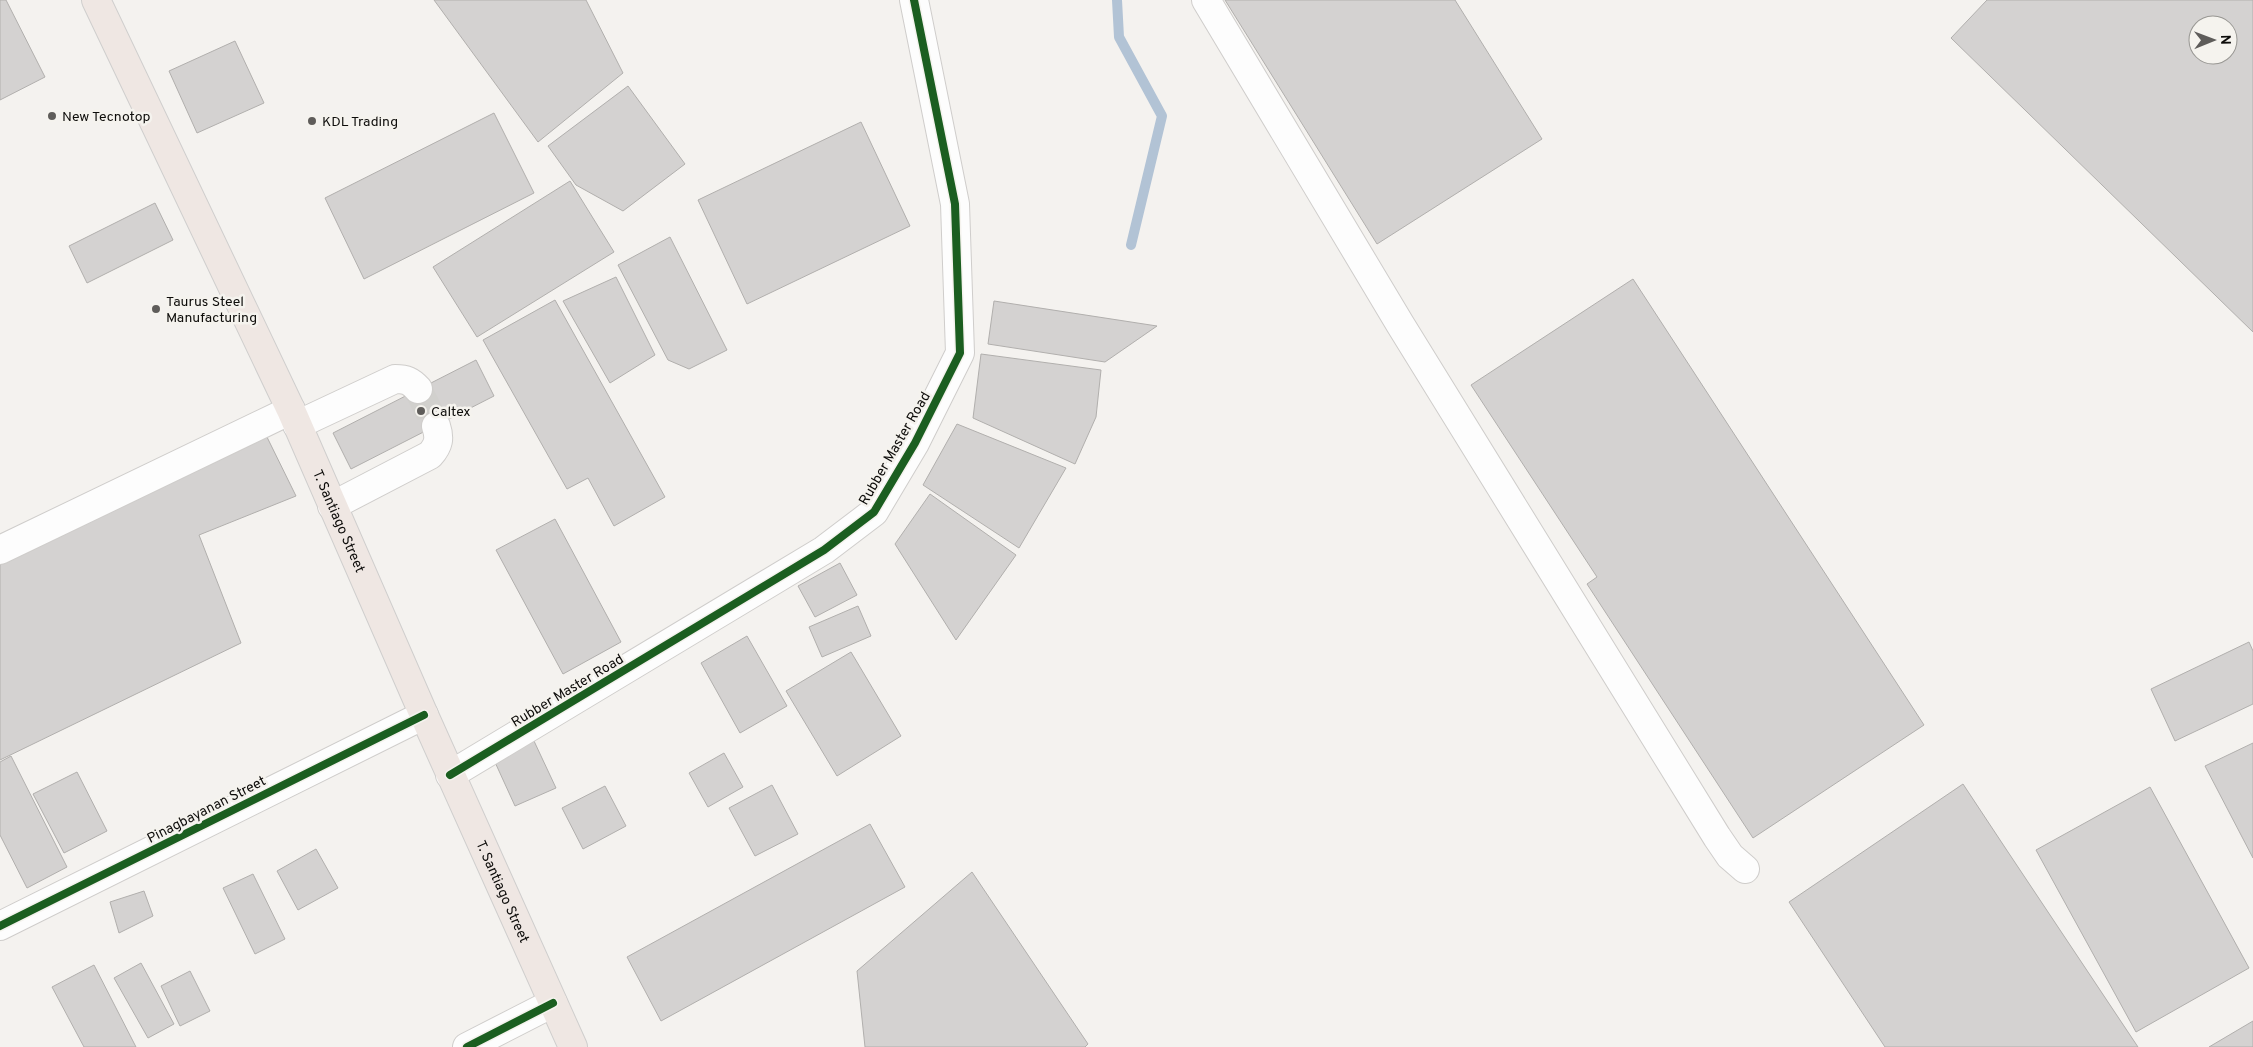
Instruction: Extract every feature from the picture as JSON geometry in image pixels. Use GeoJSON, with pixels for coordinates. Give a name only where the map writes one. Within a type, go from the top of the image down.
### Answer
{"type":"FeatureCollection","features":[{"type":"Feature","properties":{"kind":"main road","name":"T. Santiago Street"},"geometry":{"type":"LineString","coordinates":[[96,0],[294,417],[450,775],[573,1047]]}},
{"type":"Feature","properties":{"kind":"street","name":"Rubber Master Road"},"geometry":{"type":"LineString","coordinates":[[450,775],[824,550],[874,512],[915,443],[960,353],[956,204],[914,0]]}},
{"type":"Feature","properties":{"kind":"street"},"geometry":{"type":"LineString","coordinates":[[1206,0],[1400,324],[1712,828],[1730,856],[1745,869]]}},
{"type":"Feature","properties":{"kind":"street"},"geometry":{"type":"LineString","coordinates":[[0,550],[294,417],[395,379],[404,379],[412,382],[418,389]]}},
{"type":"Feature","properties":{"kind":"street"},"geometry":{"type":"LineString","coordinates":[[332,506],[430,455],[437,448],[440,438],[436,426]]}},
{"type":"Feature","properties":{"kind":"street","name":"Pinagbayanan Street"},"geometry":{"type":"LineString","coordinates":[[0,926],[424,715]]}},
{"type":"Feature","properties":{"kind":"street"},"geometry":{"type":"LineString","coordinates":[[466,1047],[553,1003]]}},
{"type":"Feature","properties":{"kind":"building"},"geometry":{"type":"Polygon","coordinates":[[[0,0],[6,0],[45,77],[0,100],[0,0]]]}},
{"type":"Feature","properties":{"kind":"building"},"geometry":{"type":"Polygon","coordinates":[[[434,0],[586,0],[623,73],[538,142],[434,0]]]}},
{"type":"Feature","properties":{"kind":"building"},"geometry":{"type":"Polygon","coordinates":[[[1225,0],[1455,0],[1542,139],[1377,244],[1225,0]]]}},
{"type":"Feature","properties":{"kind":"building"},"geometry":{"type":"Polygon","coordinates":[[[1987,0],[2253,0],[2253,332],[1951,38],[1987,0]]]}},
{"type":"Feature","properties":{"kind":"building"},"geometry":{"type":"Polygon","coordinates":[[[235,41],[264,103],[197,133],[169,71],[235,41]]]}},
{"type":"Feature","properties":{"kind":"building"},"geometry":{"type":"Polygon","coordinates":[[[628,86],[685,164],[623,211],[576,185],[548,146],[628,86]]]}},
{"type":"Feature","properties":{"kind":"building"},"geometry":{"type":"Polygon","coordinates":[[[494,113],[534,193],[364,279],[325,198],[494,113]]]}},
{"type":"Feature","properties":{"kind":"building"},"geometry":{"type":"Polygon","coordinates":[[[861,122],[910,226],[747,304],[698,200],[861,122]]]}},
{"type":"Feature","properties":{"kind":"building"},"geometry":{"type":"Polygon","coordinates":[[[570,181],[614,252],[477,337],[433,267],[570,181]]]}},
{"type":"Feature","properties":{"kind":"building"},"geometry":{"type":"Polygon","coordinates":[[[155,203],[173,240],[87,283],[69,246],[155,203]]]}},
{"type":"Feature","properties":{"kind":"building"},"geometry":{"type":"Polygon","coordinates":[[[670,237],[727,350],[689,369],[668,360],[618,265],[670,237]]]}},
{"type":"Feature","properties":{"kind":"building"},"geometry":{"type":"Polygon","coordinates":[[[616,277],[655,355],[610,383],[563,301],[616,277]]]}},
{"type":"Feature","properties":{"kind":"building"},"geometry":{"type":"Polygon","coordinates":[[[1633,279],[1924,725],[1753,838],[1587,584],[1597,577],[1471,385],[1633,279]]]}},
{"type":"Feature","properties":{"kind":"building"},"geometry":{"type":"Polygon","coordinates":[[[555,300],[665,497],[614,526],[588,478],[567,489],[483,340],[555,300]]]}},
{"type":"Feature","properties":{"kind":"building"},"geometry":{"type":"Polygon","coordinates":[[[994,301],[1157,326],[1105,362],[988,344],[994,301]]]}},
{"type":"Feature","properties":{"kind":"building"},"geometry":{"type":"Polygon","coordinates":[[[981,354],[1101,370],[1096,417],[1075,464],[973,418],[981,354]]]}},
{"type":"Feature","properties":{"kind":"building","name":"Caltex"},"geometry":{"type":"Polygon","coordinates":[[[476,360],[494,396],[351,469],[333,433],[476,360]]]}},
{"type":"Feature","properties":{"kind":"building"},"geometry":{"type":"Polygon","coordinates":[[[957,424],[1066,468],[1019,548],[923,485],[957,424]]]}},
{"type":"Feature","properties":{"kind":"building"},"geometry":{"type":"Polygon","coordinates":[[[264,431],[296,496],[199,535],[241,643],[0,760],[0,562],[264,431]]]}},
{"type":"Feature","properties":{"kind":"building"},"geometry":{"type":"Polygon","coordinates":[[[930,494],[1016,555],[956,640],[895,544],[930,494]]]}},
{"type":"Feature","properties":{"kind":"building"},"geometry":{"type":"Polygon","coordinates":[[[555,519],[621,642],[563,674],[496,550],[555,519]]]}},
{"type":"Feature","properties":{"kind":"building"},"geometry":{"type":"Polygon","coordinates":[[[840,563],[857,595],[815,617],[798,586],[840,563]]]}},
{"type":"Feature","properties":{"kind":"building"},"geometry":{"type":"Polygon","coordinates":[[[858,606],[871,636],[822,657],[809,627],[858,606]]]}},
{"type":"Feature","properties":{"kind":"building"},"geometry":{"type":"Polygon","coordinates":[[[747,636],[787,706],[740,733],[701,663],[747,636]]]}},
{"type":"Feature","properties":{"kind":"building"},"geometry":{"type":"Polygon","coordinates":[[[2249,642],[2253,651],[2253,704],[2175,741],[2151,689],[2249,642]]]}},
{"type":"Feature","properties":{"kind":"building"},"geometry":{"type":"Polygon","coordinates":[[[851,652],[901,736],[837,776],[786,691],[851,652]]]}},
{"type":"Feature","properties":{"kind":"building"},"geometry":{"type":"Polygon","coordinates":[[[534,741],[556,788],[515,806],[494,760],[534,741]]]}},
{"type":"Feature","properties":{"kind":"building"},"geometry":{"type":"Polygon","coordinates":[[[2253,743],[2253,858],[2205,766],[2253,743]]]}},
{"type":"Feature","properties":{"kind":"building"},"geometry":{"type":"Polygon","coordinates":[[[724,753],[743,787],[708,807],[689,773],[724,753]]]}},
{"type":"Feature","properties":{"kind":"building"},"geometry":{"type":"Polygon","coordinates":[[[11,756],[67,867],[27,888],[0,835],[0,762],[11,756]]]}},
{"type":"Feature","properties":{"kind":"building"},"geometry":{"type":"Polygon","coordinates":[[[77,772],[107,831],[64,853],[33,794],[77,772]]]}},
{"type":"Feature","properties":{"kind":"building"},"geometry":{"type":"Polygon","coordinates":[[[1963,784],[2138,1047],[1885,1047],[1789,902],[1963,784]]]}},
{"type":"Feature","properties":{"kind":"building"},"geometry":{"type":"Polygon","coordinates":[[[772,785],[798,834],[755,856],[729,808],[772,785]]]}},
{"type":"Feature","properties":{"kind":"building"},"geometry":{"type":"Polygon","coordinates":[[[605,786],[626,826],[583,849],[562,808],[605,786]]]}},
{"type":"Feature","properties":{"kind":"building"},"geometry":{"type":"Polygon","coordinates":[[[2150,787],[2249,968],[2136,1032],[2036,850],[2150,787]]]}},
{"type":"Feature","properties":{"kind":"building"},"geometry":{"type":"Polygon","coordinates":[[[870,824],[905,887],[661,1021],[627,957],[870,824]]]}},
{"type":"Feature","properties":{"kind":"building"},"geometry":{"type":"Polygon","coordinates":[[[316,849],[338,888],[298,910],[277,871],[316,849]]]}},
{"type":"Feature","properties":{"kind":"building"},"geometry":{"type":"Polygon","coordinates":[[[972,872],[1088,1044],[1085,1047],[865,1047],[857,971],[972,872]]]}},
{"type":"Feature","properties":{"kind":"building"},"geometry":{"type":"Polygon","coordinates":[[[253,874],[285,939],[255,954],[223,888],[253,874]]]}},
{"type":"Feature","properties":{"kind":"building"},"geometry":{"type":"Polygon","coordinates":[[[144,891],[153,916],[119,933],[110,902],[144,891]]]}},
{"type":"Feature","properties":{"kind":"building"},"geometry":{"type":"Polygon","coordinates":[[[141,963],[174,1024],[148,1038],[114,978],[141,963]]]}},
{"type":"Feature","properties":{"kind":"building"},"geometry":{"type":"Polygon","coordinates":[[[94,965],[136,1047],[84,1047],[52,987],[94,965]]]}},
{"type":"Feature","properties":{"kind":"building"},"geometry":{"type":"Polygon","coordinates":[[[190,971],[210,1011],[180,1026],[161,986],[190,971]]]}},
{"type":"Feature","properties":{"kind":"building"},"geometry":{"type":"Polygon","coordinates":[[[2253,1021],[2253,1047],[2209,1047],[2253,1021]]]}},
{"type":"Feature","properties":{"kind":"waterway"},"geometry":{"type":"LineString","coordinates":[[1117,0],[1119,37],[1162,116],[1131,245]]}},
{"type":"Feature","properties":{"kind":"tunnel"},"geometry":{"type":"LineString","coordinates":[[418,389],[436,426]]}},
{"type":"Feature","properties":{"kind":"cycle path"},"geometry":{"type":"LineString","coordinates":[[450,775],[824,550],[874,512],[915,443],[960,353],[955,204],[914,0]]}},
{"type":"Feature","properties":{"kind":"cycle path"},"geometry":{"type":"LineString","coordinates":[[0,926],[424,715]]}},
{"type":"Feature","properties":{"kind":"cycle path"},"geometry":{"type":"LineString","coordinates":[[467,1047],[553,1003]]}},
{"type":"Feature","properties":{"kind":"place","name":"New Tecnotop"},"geometry":{"type":"Point","coordinates":[52,116]}},
{"type":"Feature","properties":{"kind":"place","name":"KDL Trading"},"geometry":{"type":"Point","coordinates":[312,121]}},
{"type":"Feature","properties":{"kind":"place","name":"Taurus Steel Manufacturing"},"geometry":{"type":"Point","coordinates":[156,309]}},
{"type":"Feature","properties":{"kind":"place","name":"Caltex"},"geometry":{"type":"Point","coordinates":[421,411]}}]}
